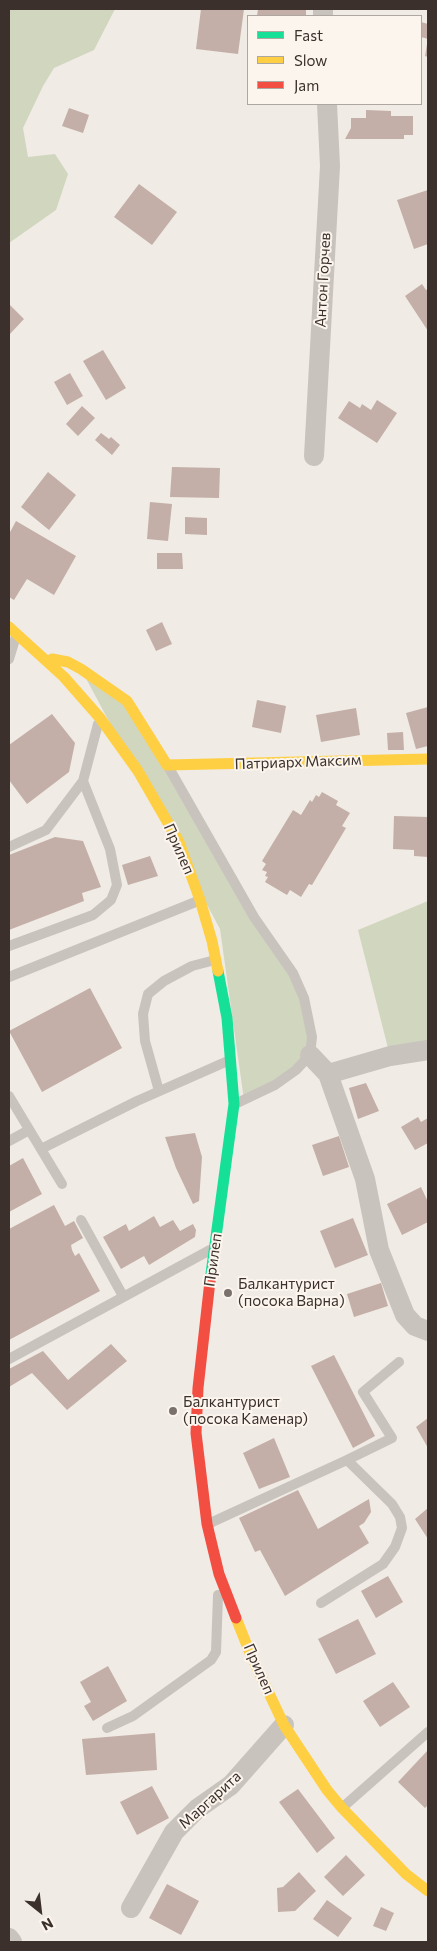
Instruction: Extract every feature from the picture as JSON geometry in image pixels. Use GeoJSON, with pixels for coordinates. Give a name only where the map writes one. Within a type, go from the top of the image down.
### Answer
{"type":"FeatureCollection","features":[{"type":"Feature","properties":{"kind":"street","name":"Антон Горчев"},"geometry":{"type":"LineString","coordinates":[[314,456],[330,166],[327,105]]}},
{"type":"Feature","properties":{"kind":"street","name":"Прилеп"},"geometry":{"type":"LineString","coordinates":[[13,631],[64,677],[100,718],[138,771],[178,842],[200,900],[215,960],[227,1018],[234,1104],[199,1379],[197,1419],[200,1472],[207,1524],[220,1574],[250,1653],[284,1725],[327,1790],[342,1808],[406,1874],[428,1892]]}},
{"type":"Feature","properties":{"kind":"street"},"geometry":{"type":"LineString","coordinates":[[43,657],[68,662],[127,701],[167,765]]}},
{"type":"Feature","properties":{"kind":"street","name":"Патриарх Максим"},"geometry":{"type":"LineString","coordinates":[[167,765],[428,759]]}},
{"type":"Feature","properties":{"kind":"street"},"geometry":{"type":"LineString","coordinates":[[328,1074],[390,1056],[428,1050]]}},
{"type":"Feature","properties":{"kind":"street"},"geometry":{"type":"LineString","coordinates":[[310,1054],[328,1074],[365,1179],[379,1250],[405,1315],[415,1326],[428,1332]]}},
{"type":"Feature","properties":{"kind":"street","name":"Маргарита"},"geometry":{"type":"LineString","coordinates":[[132,1908],[174,1832],[197,1809],[230,1785],[284,1725]]}},
{"type":"Feature","properties":{"kind":"street"},"geometry":{"type":"LineString","coordinates":[[9,1938],[12,1942]]}},
{"type":"Feature","properties":{"kind":"lane"},"geometry":{"type":"LineString","coordinates":[[9,659],[13,631]]}},
{"type":"Feature","properties":{"kind":"lane"},"geometry":{"type":"LineString","coordinates":[[9,847],[46,830],[83,781],[100,718]]}},
{"type":"Feature","properties":{"kind":"lane"},"geometry":{"type":"LineString","coordinates":[[167,765],[254,917],[293,972],[304,998],[312,1037],[310,1054],[296,1070],[275,1085],[234,1104]]}},
{"type":"Feature","properties":{"kind":"lane"},"geometry":{"type":"LineString","coordinates":[[9,946],[93,915],[111,900],[117,885],[110,849],[83,781]]}},
{"type":"Feature","properties":{"kind":"lane"},"geometry":{"type":"LineString","coordinates":[[9,977],[200,900]]}},
{"type":"Feature","properties":{"kind":"lane"},"geometry":{"type":"LineString","coordinates":[[160,1091],[146,1042],[143,1014],[148,994],[164,981],[192,966],[215,960]]}},
{"type":"Feature","properties":{"kind":"lane"},"geometry":{"type":"LineString","coordinates":[[41,1149],[160,1091],[231,1060]]}},
{"type":"Feature","properties":{"kind":"lane"},"geometry":{"type":"LineString","coordinates":[[9,1096],[62,1184]]}},
{"type":"Feature","properties":{"kind":"lane"},"geometry":{"type":"LineString","coordinates":[[9,1141],[30,1130]]}},
{"type":"Feature","properties":{"kind":"lane"},"geometry":{"type":"LineString","coordinates":[[81,1220],[124,1296]]}},
{"type":"Feature","properties":{"kind":"lane"},"geometry":{"type":"LineString","coordinates":[[9,1359],[215,1248]]}},
{"type":"Feature","properties":{"kind":"lane"},"geometry":{"type":"LineString","coordinates":[[207,1524],[392,1438],[363,1392],[399,1362]]}},
{"type":"Feature","properties":{"kind":"lane"},"geometry":{"type":"LineString","coordinates":[[321,1603],[383,1564],[396,1547],[402,1528],[400,1517],[392,1504],[346,1460]]}},
{"type":"Feature","properties":{"kind":"lane"},"geometry":{"type":"LineString","coordinates":[[107,1728],[133,1716],[211,1660],[216,1652],[220,1574]]}},
{"type":"Feature","properties":{"kind":"lane"},"geometry":{"type":"LineString","coordinates":[[342,1808],[428,1732]]}},
{"type":"Feature","properties":{"kind":"green space"},"geometry":{"type":"Polygon","coordinates":[[[9,9],[115,9],[94,50],[54,68],[43,86],[23,128],[28,157],[55,154],[68,174],[56,210],[9,243],[9,9]]]}},
{"type":"Feature","properties":{"kind":"green space"},"geometry":{"type":"Polygon","coordinates":[[[81,669],[127,701],[293,973],[312,1037],[296,1070],[244,1100],[220,929],[81,669]]]}},
{"type":"Feature","properties":{"kind":"green space"},"geometry":{"type":"Polygon","coordinates":[[[428,901],[428,1050],[390,1056],[358,930],[428,901]]]}},
{"type":"Feature","properties":{"kind":"building"},"geometry":{"type":"Polygon","coordinates":[[[201,9],[244,9],[238,54],[196,49],[201,9]]]}},
{"type":"Feature","properties":{"kind":"building"},"geometry":{"type":"Polygon","coordinates":[[[258,9],[306,9],[306,15],[257,15],[258,9]]]}},
{"type":"Feature","properties":{"kind":"building"},"geometry":{"type":"Polygon","coordinates":[[[422,22],[428,24],[428,39],[422,37],[422,22]]]}},
{"type":"Feature","properties":{"kind":"building"},"geometry":{"type":"Polygon","coordinates":[[[428,44],[428,57],[425,56],[428,44]]]}},
{"type":"Feature","properties":{"kind":"building"},"geometry":{"type":"Polygon","coordinates":[[[69,108],[89,115],[83,133],[62,126],[69,108]]]}},
{"type":"Feature","properties":{"kind":"building"},"geometry":{"type":"Polygon","coordinates":[[[366,110],[391,111],[391,116],[413,116],[413,135],[404,135],[404,139],[345,139],[351,128],[351,118],[366,118],[366,110]]]}},
{"type":"Feature","properties":{"kind":"building"},"geometry":{"type":"Polygon","coordinates":[[[139,184],[177,212],[152,245],[114,217],[139,184]]]}},
{"type":"Feature","properties":{"kind":"building"},"geometry":{"type":"Polygon","coordinates":[[[428,190],[428,244],[414,249],[397,200],[428,190]]]}},
{"type":"Feature","properties":{"kind":"building"},"geometry":{"type":"Polygon","coordinates":[[[422,284],[426,290],[428,289],[428,331],[405,296],[422,284]]]}},
{"type":"Feature","properties":{"kind":"building"},"geometry":{"type":"Polygon","coordinates":[[[9,304],[24,319],[9,335],[9,304]]]}},
{"type":"Feature","properties":{"kind":"building"},"geometry":{"type":"Polygon","coordinates":[[[103,350],[126,388],[106,400],[83,361],[103,350]]]}},
{"type":"Feature","properties":{"kind":"building"},"geometry":{"type":"Polygon","coordinates":[[[70,373],[83,396],[67,405],[54,382],[70,373]]]}},
{"type":"Feature","properties":{"kind":"building"},"geometry":{"type":"Polygon","coordinates":[[[377,400],[397,413],[377,443],[338,418],[349,401],[360,408],[362,404],[371,410],[377,400]]]}},
{"type":"Feature","properties":{"kind":"building"},"geometry":{"type":"Polygon","coordinates":[[[82,406],[95,418],[78,436],[66,424],[82,406]]]}},
{"type":"Feature","properties":{"kind":"building"},"geometry":{"type":"Polygon","coordinates":[[[101,433],[109,439],[111,437],[120,445],[112,455],[95,440],[101,433]]]}},
{"type":"Feature","properties":{"kind":"building"},"geometry":{"type":"Polygon","coordinates":[[[172,467],[220,468],[219,498],[170,497],[172,467]]]}},
{"type":"Feature","properties":{"kind":"building"},"geometry":{"type":"Polygon","coordinates":[[[48,472],[76,495],[49,530],[21,507],[48,472]]]}},
{"type":"Feature","properties":{"kind":"building"},"geometry":{"type":"Polygon","coordinates":[[[150,502],[172,504],[168,541],[147,539],[150,502]]]}},
{"type":"Feature","properties":{"kind":"building"},"geometry":{"type":"Polygon","coordinates":[[[185,517],[207,518],[207,535],[185,534],[185,517]]]}},
{"type":"Feature","properties":{"kind":"building"},"geometry":{"type":"Polygon","coordinates":[[[16,521],[76,556],[54,595],[27,579],[14,600],[9,597],[9,534],[16,521]]]}},
{"type":"Feature","properties":{"kind":"building"},"geometry":{"type":"Polygon","coordinates":[[[157,553],[182,553],[183,569],[157,569],[157,553]]]}},
{"type":"Feature","properties":{"kind":"building"},"geometry":{"type":"Polygon","coordinates":[[[162,622],[172,644],[156,651],[146,630],[162,622]]]}},
{"type":"Feature","properties":{"kind":"building"},"geometry":{"type":"Polygon","coordinates":[[[257,700],[286,706],[281,733],[252,727],[257,700]]]}},
{"type":"Feature","properties":{"kind":"building"},"geometry":{"type":"Polygon","coordinates":[[[428,707],[428,746],[416,749],[406,713],[428,707]]]}},
{"type":"Feature","properties":{"kind":"building"},"geometry":{"type":"Polygon","coordinates":[[[356,708],[360,735],[321,742],[316,715],[356,708]]]}},
{"type":"Feature","properties":{"kind":"building"},"geometry":{"type":"Polygon","coordinates":[[[52,714],[75,743],[69,772],[27,804],[9,780],[9,745],[52,714]]]}},
{"type":"Feature","properties":{"kind":"building"},"geometry":{"type":"Polygon","coordinates":[[[403,732],[404,750],[388,750],[387,733],[403,732]]]}},
{"type":"Feature","properties":{"kind":"building"},"geometry":{"type":"Polygon","coordinates":[[[322,792],[338,801],[336,805],[350,813],[342,826],[346,828],[312,885],[309,884],[301,897],[290,890],[287,895],[265,882],[268,877],[265,876],[267,872],[262,870],[266,864],[262,861],[293,810],[301,815],[310,800],[312,802],[316,795],[319,797],[322,792]]]}},
{"type":"Feature","properties":{"kind":"building"},"geometry":{"type":"Polygon","coordinates":[[[394,816],[428,817],[428,857],[414,856],[414,850],[393,849],[394,816]]]}},
{"type":"Feature","properties":{"kind":"building"},"geometry":{"type":"Polygon","coordinates":[[[55,837],[83,841],[101,887],[82,893],[84,901],[9,930],[9,855],[55,837]]]}},
{"type":"Feature","properties":{"kind":"building"},"geometry":{"type":"Polygon","coordinates":[[[150,856],[158,876],[128,885],[122,865],[150,856]]]}},
{"type":"Feature","properties":{"kind":"building"},"geometry":{"type":"Polygon","coordinates":[[[90,988],[122,1048],[42,1092],[9,1031],[90,988]]]}},
{"type":"Feature","properties":{"kind":"building"},"geometry":{"type":"Polygon","coordinates":[[[366,1083],[379,1111],[358,1119],[349,1088],[366,1083]]]}},
{"type":"Feature","properties":{"kind":"building"},"geometry":{"type":"Polygon","coordinates":[[[418,1117],[421,1122],[428,1118],[428,1143],[415,1150],[401,1127],[418,1117]]]}},
{"type":"Feature","properties":{"kind":"building"},"geometry":{"type":"Polygon","coordinates":[[[195,1133],[202,1157],[199,1201],[193,1204],[176,1168],[165,1137],[195,1133]]]}},
{"type":"Feature","properties":{"kind":"building"},"geometry":{"type":"Polygon","coordinates":[[[339,1136],[349,1167],[323,1176],[312,1145],[339,1136]]]}},
{"type":"Feature","properties":{"kind":"building"},"geometry":{"type":"Polygon","coordinates":[[[23,1158],[42,1194],[9,1212],[9,1166],[23,1158]]]}},
{"type":"Feature","properties":{"kind":"building"},"geometry":{"type":"Polygon","coordinates":[[[421,1187],[428,1202],[428,1222],[402,1235],[387,1204],[421,1187]]]}},
{"type":"Feature","properties":{"kind":"building"},"geometry":{"type":"Polygon","coordinates":[[[54,1205],[65,1226],[74,1221],[83,1238],[71,1245],[72,1250],[75,1256],[79,1253],[100,1291],[9,1340],[9,1229],[54,1205]]]}},
{"type":"Feature","properties":{"kind":"building"},"geometry":{"type":"Polygon","coordinates":[[[154,1216],[160,1227],[173,1220],[180,1231],[193,1224],[196,1230],[195,1237],[149,1265],[144,1256],[121,1269],[103,1237],[126,1224],[129,1231],[154,1216]]]}},
{"type":"Feature","properties":{"kind":"building"},"geometry":{"type":"Polygon","coordinates":[[[353,1218],[368,1255],[335,1268],[320,1231],[353,1218]]]}},
{"type":"Feature","properties":{"kind":"building"},"geometry":{"type":"Polygon","coordinates":[[[381,1283],[388,1306],[354,1317],[347,1294],[381,1283]]]}},
{"type":"Feature","properties":{"kind":"building"},"geometry":{"type":"Polygon","coordinates":[[[111,1344],[127,1361],[67,1410],[32,1373],[9,1387],[9,1369],[43,1351],[68,1380],[111,1344]]]}},
{"type":"Feature","properties":{"kind":"building"},"geometry":{"type":"Polygon","coordinates":[[[334,1355],[375,1436],[353,1448],[311,1366],[334,1355]]]}},
{"type":"Feature","properties":{"kind":"building"},"geometry":{"type":"Polygon","coordinates":[[[428,1418],[428,1448],[416,1427],[428,1418]]]}},
{"type":"Feature","properties":{"kind":"building"},"geometry":{"type":"Polygon","coordinates":[[[274,1438],[290,1477],[259,1489],[243,1453],[274,1438]]]}},
{"type":"Feature","properties":{"kind":"building"},"geometry":{"type":"Polygon","coordinates":[[[298,1490],[318,1529],[369,1499],[371,1512],[364,1523],[359,1526],[369,1543],[285,1596],[260,1550],[255,1552],[239,1518],[298,1490]]]}},
{"type":"Feature","properties":{"kind":"building"},"geometry":{"type":"Polygon","coordinates":[[[428,1508],[428,1539],[415,1519],[428,1508]]]}},
{"type":"Feature","properties":{"kind":"building"},"geometry":{"type":"Polygon","coordinates":[[[388,1576],[403,1602],[376,1618],[361,1591],[388,1576]]]}},
{"type":"Feature","properties":{"kind":"building"},"geometry":{"type":"Polygon","coordinates":[[[358,1619],[376,1654],[336,1674],[318,1639],[358,1619]]]}},
{"type":"Feature","properties":{"kind":"building"},"geometry":{"type":"Polygon","coordinates":[[[108,1666],[127,1701],[93,1721],[84,1706],[91,1702],[80,1682],[108,1666]]]}},
{"type":"Feature","properties":{"kind":"building"},"geometry":{"type":"Polygon","coordinates":[[[393,1682],[410,1707],[380,1727],[363,1701],[393,1682]]]}},
{"type":"Feature","properties":{"kind":"building"},"geometry":{"type":"Polygon","coordinates":[[[155,1733],[157,1770],[86,1775],[82,1739],[155,1733]]]}},
{"type":"Feature","properties":{"kind":"building"},"geometry":{"type":"Polygon","coordinates":[[[428,1750],[428,1805],[425,1808],[398,1782],[428,1750]]]}},
{"type":"Feature","properties":{"kind":"building"},"geometry":{"type":"Polygon","coordinates":[[[152,1786],[169,1818],[137,1835],[120,1802],[152,1786]]]}},
{"type":"Feature","properties":{"kind":"building"},"geometry":{"type":"Polygon","coordinates":[[[298,1789],[335,1838],[317,1853],[279,1802],[298,1789]]]}},
{"type":"Feature","properties":{"kind":"building"},"geometry":{"type":"Polygon","coordinates":[[[346,1855],[365,1875],[343,1896],[324,1877],[346,1855]]]}},
{"type":"Feature","properties":{"kind":"building"},"geometry":{"type":"Polygon","coordinates":[[[299,1872],[316,1891],[295,1911],[278,1912],[277,1888],[283,1887],[299,1872]]]}},
{"type":"Feature","properties":{"kind":"building"},"geometry":{"type":"Polygon","coordinates":[[[167,1884],[199,1901],[181,1935],[149,1918],[167,1884]]]}},
{"type":"Feature","properties":{"kind":"building"},"geometry":{"type":"Polygon","coordinates":[[[327,1900],[352,1918],[338,1937],[313,1919],[327,1900]]]}},
{"type":"Feature","properties":{"kind":"building"},"geometry":{"type":"Polygon","coordinates":[[[381,1907],[394,1913],[386,1931],[373,1926],[381,1907]]]}},
{"type":"Feature","properties":{"kind":"traffic: fast"},"geometry":{"type":"LineString","coordinates":[[210,1281],[234,1104],[227,1018],[218,971]]}},
{"type":"Feature","properties":{"kind":"traffic: slow"},"geometry":{"type":"LineString","coordinates":[[9,627],[64,677],[100,718],[138,771],[179,842],[200,900],[212,941],[218,971]]}},
{"type":"Feature","properties":{"kind":"traffic: slow"},"geometry":{"type":"LineString","coordinates":[[52,659],[68,662],[81,669],[127,701],[167,765],[428,759]]}},
{"type":"Feature","properties":{"kind":"traffic: slow"},"geometry":{"type":"LineString","coordinates":[[236,1618],[250,1653],[284,1725],[327,1790],[406,1874],[428,1891]]}},
{"type":"Feature","properties":{"kind":"traffic: jam"},"geometry":{"type":"LineString","coordinates":[[210,1281],[198,1388],[196,1433],[207,1524],[219,1574],[236,1618]]}},
{"type":"Feature","properties":{"kind":"place","name":"Балкантурист (посока Варна)"},"geometry":{"type":"Point","coordinates":[228,1293]}},
{"type":"Feature","properties":{"kind":"place","name":"Балкантурист (посока Каменар)"},"geometry":{"type":"Point","coordinates":[173,1411]}}]}
